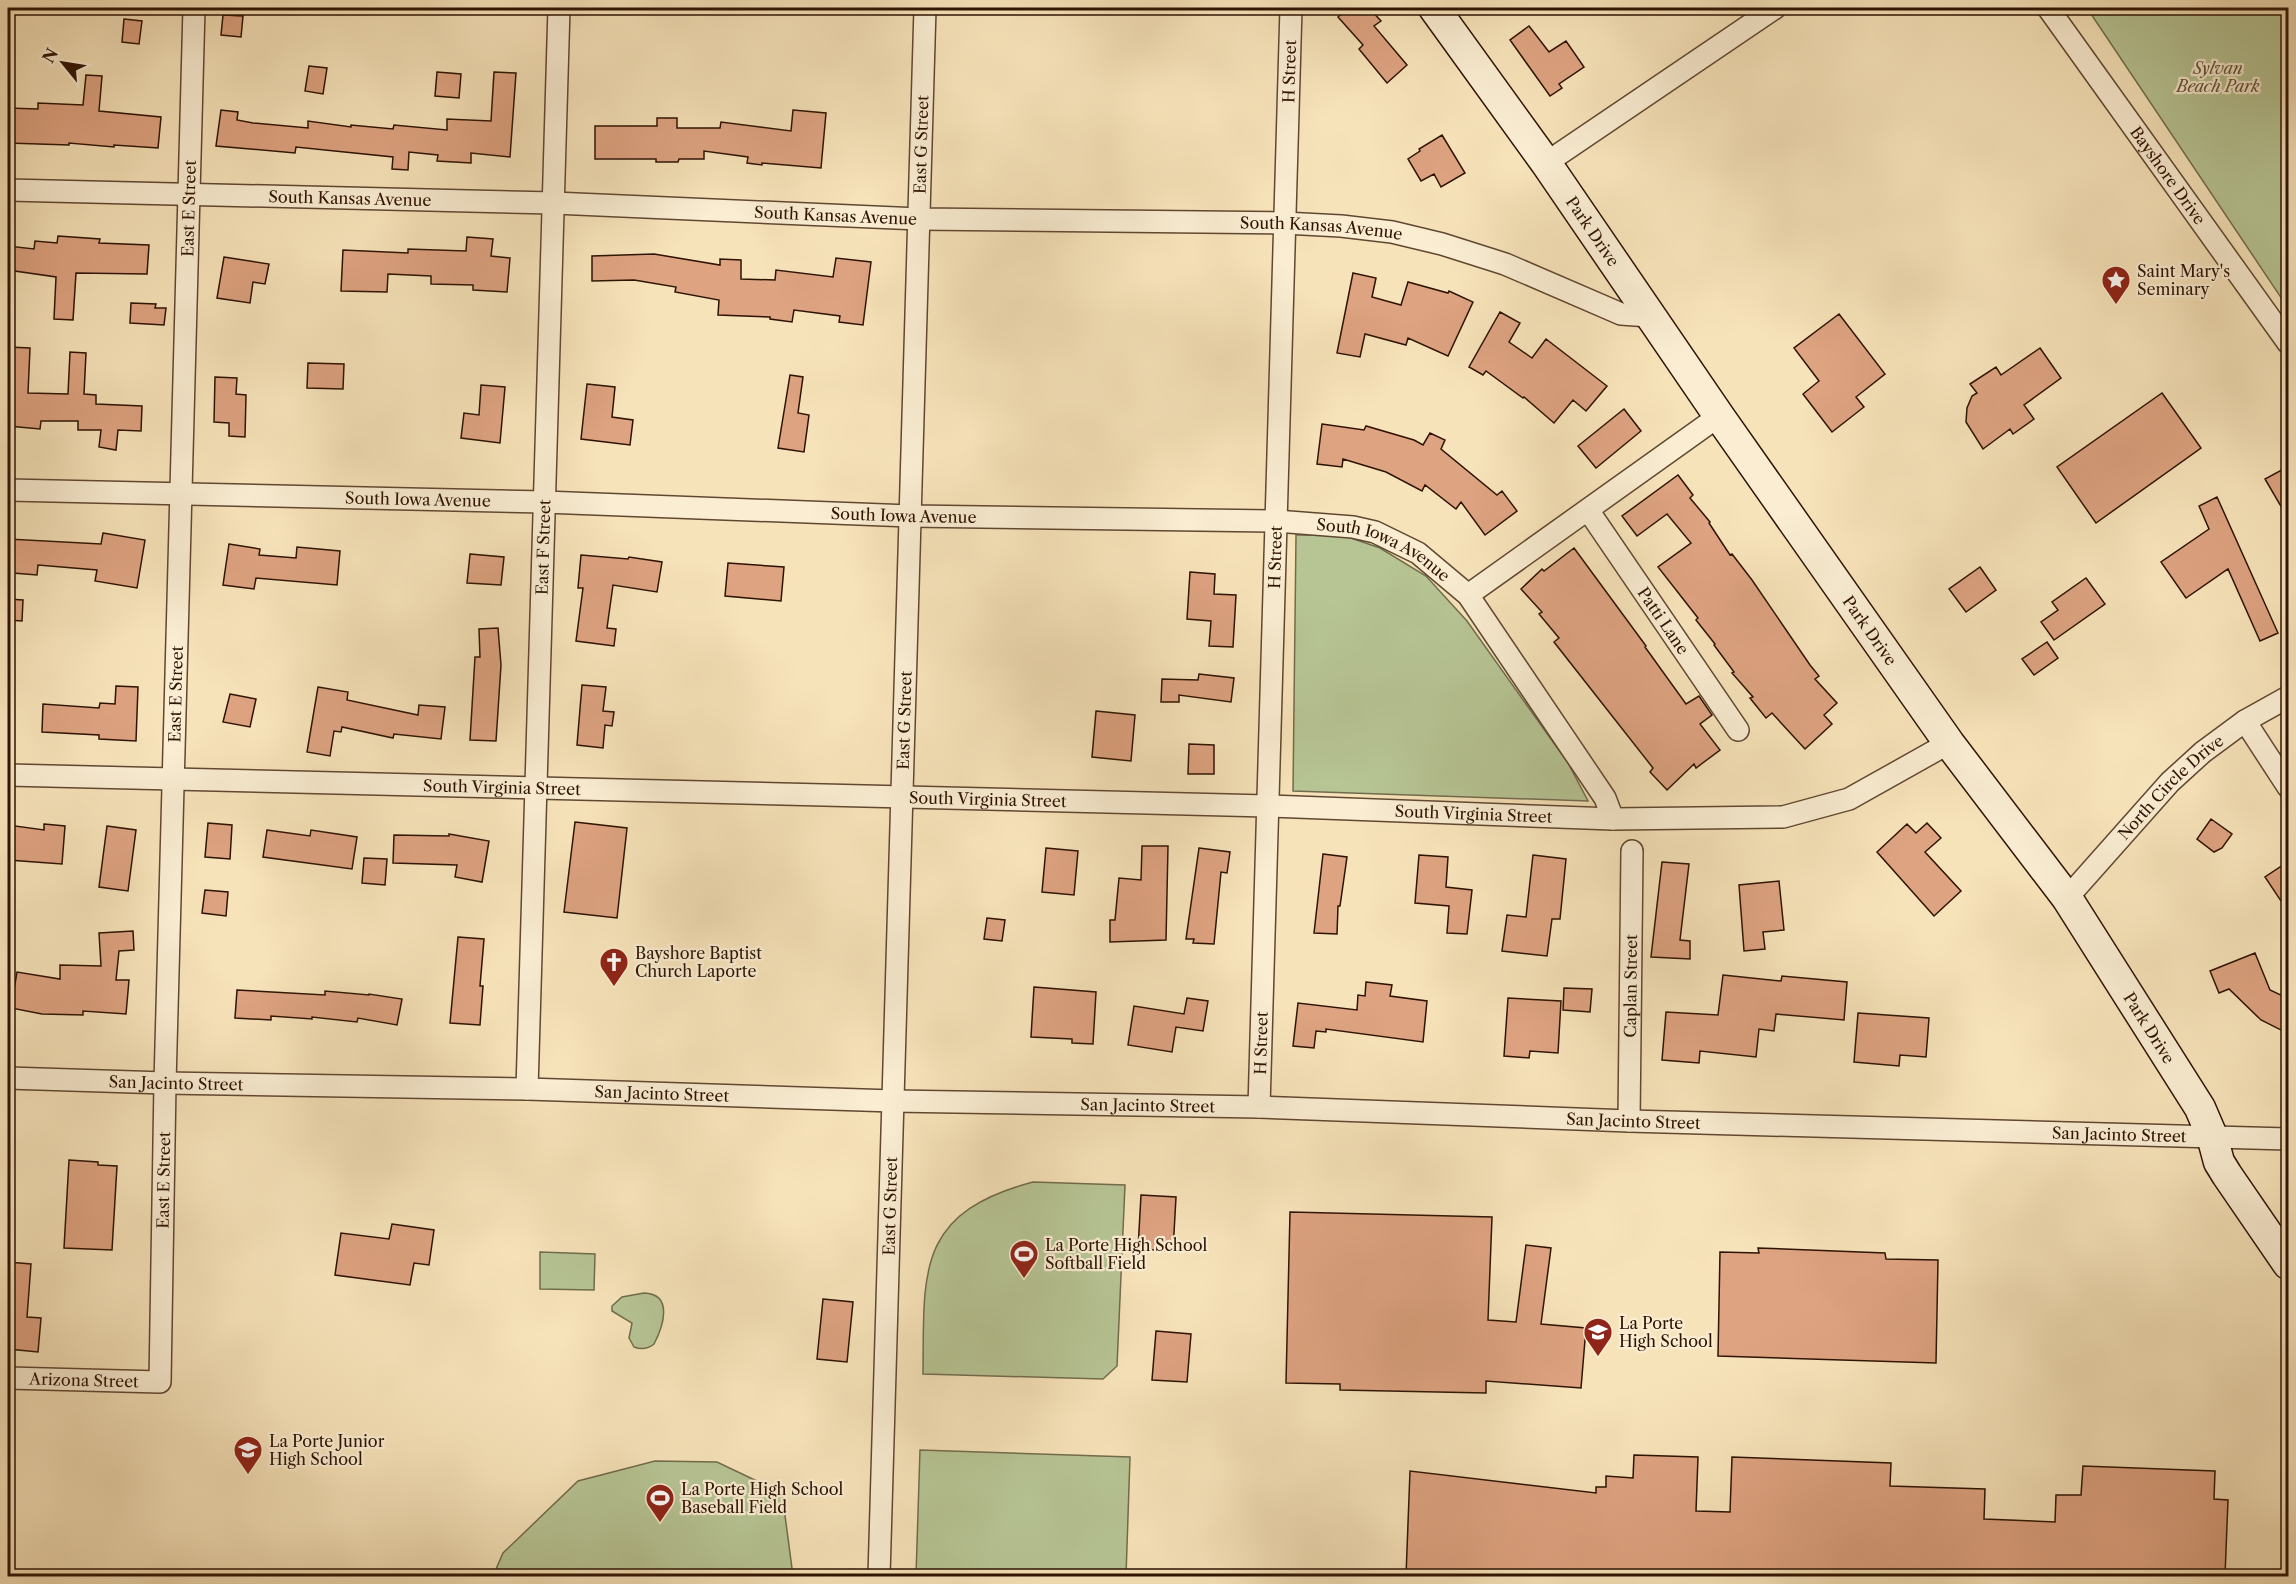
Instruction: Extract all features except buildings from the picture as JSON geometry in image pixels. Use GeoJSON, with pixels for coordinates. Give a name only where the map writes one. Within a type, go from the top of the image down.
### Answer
{"type":"FeatureCollection","features":[{"type":"Feature","properties":{"kind":"street","name":"East E Street"},"geometry":{"type":"LineString","coordinates":[[160,1382],[165,1083],[194,8]]}},
{"type":"Feature","properties":{"kind":"street","name":"East F Street"},"geometry":{"type":"LineString","coordinates":[[526,1089],[559,8]]}},
{"type":"Feature","properties":{"kind":"street","name":"East G Street"},"geometry":{"type":"LineString","coordinates":[[879,1576],[925,8]]}},
{"type":"Feature","properties":{"kind":"street","name":"H Street"},"geometry":{"type":"LineString","coordinates":[[1259,1107],[1291,8]]}},
{"type":"Feature","properties":{"kind":"street","name":"Park Drive"},"geometry":{"type":"LineString","coordinates":[[1434,8],[1546,164],[1649,316],[1949,743],[2067,898],[2200,1108],[2212,1136],[2219,1162],[2289,1264]]}},
{"type":"Feature","properties":{"kind":"street"},"geometry":{"type":"LineString","coordinates":[[1546,164],[1775,8]]}},
{"type":"Feature","properties":{"kind":"street","name":"Bayshore Drive"},"geometry":{"type":"LineString","coordinates":[[2048,8],[2289,343]]}},
{"type":"Feature","properties":{"kind":"street","name":"South Kansas Avenue"},"geometry":{"type":"LineString","coordinates":[[8,190],[554,203],[919,219],[1284,223],[1382,231],[1442,244],[1505,264],[1621,314],[1649,316]]}},
{"type":"Feature","properties":{"kind":"street","name":"South Iowa Avenue"},"geometry":{"type":"LineString","coordinates":[[8,490],[544,502],[910,516],[1276,521],[1353,526],[1376,532],[1418,553],[1468,595],[1719,416]]}},
{"type":"Feature","properties":{"kind":"street","name":"Patti Lane"},"geometry":{"type":"LineString","coordinates":[[1588,510],[1738,730]]}},
{"type":"Feature","properties":{"kind":"street"},"geometry":{"type":"LineString","coordinates":[[1468,595],[1605,798],[1613,819]]}},
{"type":"Feature","properties":{"kind":"street","name":"North Circle Drive"},"geometry":{"type":"LineString","coordinates":[[2067,898],[2170,782],[2203,752],[2246,721],[2289,697]]}},
{"type":"Feature","properties":{"kind":"street"},"geometry":{"type":"LineString","coordinates":[[2246,721],[2289,787]]}},
{"type":"Feature","properties":{"kind":"street","name":"South Virginia Street"},"geometry":{"type":"LineString","coordinates":[[8,775],[902,799],[1268,806],[1613,819],[1783,817],[1849,799],[1949,743]]}},
{"type":"Feature","properties":{"kind":"street","name":"Caplan Street"},"geometry":{"type":"LineString","coordinates":[[1629,1121],[1632,851]]}},
{"type":"Feature","properties":{"kind":"street","name":"San Jacinto Street"},"geometry":{"type":"LineString","coordinates":[[8,1078],[526,1089],[893,1101],[1259,1107],[1629,1121],[2289,1139]]}},
{"type":"Feature","properties":{"kind":"street","name":"Arizona Street"},"geometry":{"type":"LineString","coordinates":[[8,1377],[160,1382]]}},
{"type":"Feature","properties":{"kind":"green space","name":"Sylvan Beach Park"},"geometry":{"type":"Polygon","coordinates":[[[2087,8],[2288,8],[2288,308],[2087,8]]]}},
{"type":"Feature","properties":{"kind":"green space"},"geometry":{"type":"Polygon","coordinates":[[[1296,535],[1342,535],[1380,548],[1426,576],[1467,621],[1568,763],[1588,801],[1293,791],[1296,535]]]}},
{"type":"Feature","properties":{"kind":"green space","name":"La Porte High School Softball Field"},"geometry":{"type":"Polygon","coordinates":[[[1033,1182],[1125,1185],[1117,1366],[1103,1379],[923,1374],[924,1305],[927,1276],[935,1251],[947,1229],[967,1211],[995,1195],[1033,1182]]]}},
{"type":"Feature","properties":{"kind":"green space"},"geometry":{"type":"Polygon","coordinates":[[[540,1252],[595,1254],[594,1290],[540,1289],[540,1252]]]}},
{"type":"Feature","properties":{"kind":"green space"},"geometry":{"type":"Polygon","coordinates":[[[644,1293],[659,1299],[664,1312],[654,1344],[642,1349],[634,1347],[629,1338],[632,1323],[612,1311],[612,1306],[622,1297],[644,1293]]]}},
{"type":"Feature","properties":{"kind":"green space"},"geometry":{"type":"Polygon","coordinates":[[[920,1450],[1130,1457],[1126,1576],[916,1576],[920,1450]]]}},
{"type":"Feature","properties":{"kind":"green space","name":"La Porte High School Baseball Field"},"geometry":{"type":"Polygon","coordinates":[[[655,1461],[717,1462],[782,1493],[793,1576],[493,1576],[503,1553],[578,1481],[655,1461]]]}},
{"type":"Feature","properties":{"kind":"place","name":"Saint Mary's Seminary"},"geometry":{"type":"Point","coordinates":[2116,306]}},
{"type":"Feature","properties":{"kind":"place","name":"Bayshore Baptist Church Laporte"},"geometry":{"type":"Point","coordinates":[614,988]}},
{"type":"Feature","properties":{"kind":"place","name":"La Porte High School Softball Field"},"geometry":{"type":"Point","coordinates":[1024,1280]}},
{"type":"Feature","properties":{"kind":"place","name":"La Porte High School"},"geometry":{"type":"Point","coordinates":[1598,1358]}},
{"type":"Feature","properties":{"kind":"place","name":"La Porte Junior High School"},"geometry":{"type":"Point","coordinates":[248,1476]}},
{"type":"Feature","properties":{"kind":"place","name":"La Porte High School Baseball Field"},"geometry":{"type":"Point","coordinates":[660,1524]}}]}
